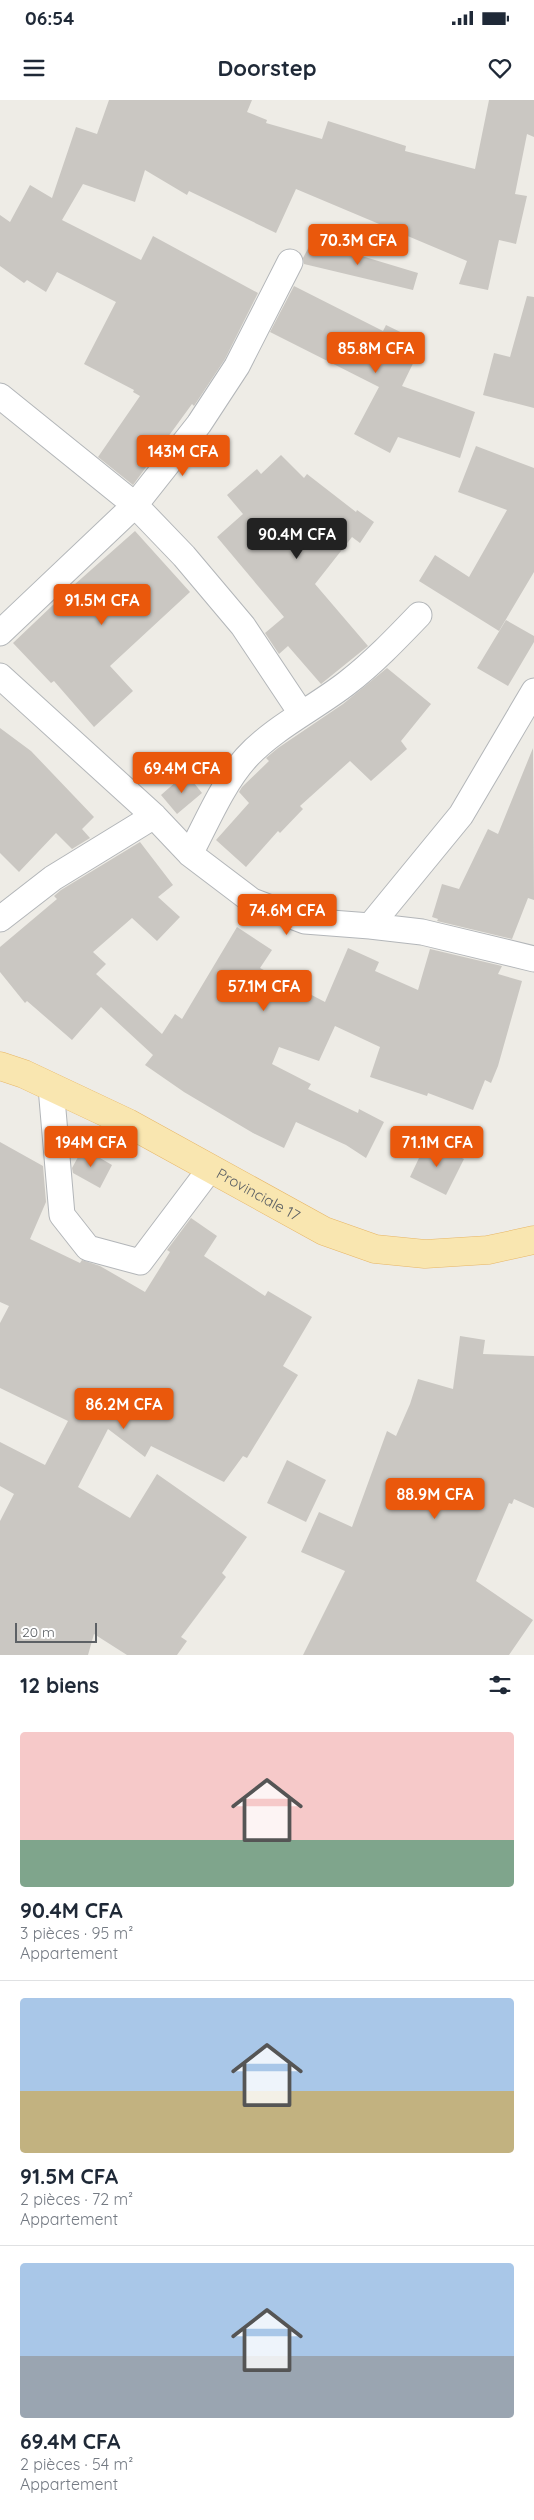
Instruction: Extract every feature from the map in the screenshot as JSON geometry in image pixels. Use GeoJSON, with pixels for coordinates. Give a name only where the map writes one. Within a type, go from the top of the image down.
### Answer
{"type":"FeatureCollection","features":[{"type":"Feature","properties":{"kind":"main road","name":"Provinciale 17"},"geometry":{"type":"LineString","coordinates":[[0,1066],[51,1087],[128,1123],[324,1231],[374,1249],[434,1253],[488,1250],[534,1240]]}},
{"type":"Feature","properties":{"kind":"street"},"geometry":{"type":"LineString","coordinates":[[0,633],[135,505],[199,424],[237,366],[290,262]]}},
{"type":"Feature","properties":{"kind":"street"},"geometry":{"type":"LineString","coordinates":[[0,396],[135,505],[184,556],[243,626],[301,713]]}},
{"type":"Feature","properties":{"kind":"street"},"geometry":{"type":"LineString","coordinates":[[190,854],[222,794],[246,758],[301,713],[346,684],[389,646],[419,615]]}},
{"type":"Feature","properties":{"kind":"street"},"geometry":{"type":"LineString","coordinates":[[0,676],[154,816],[190,854],[252,901],[305,921],[422,932],[534,959]]}},
{"type":"Feature","properties":{"kind":"street"},"geometry":{"type":"LineString","coordinates":[[370,926],[461,814],[534,691]]}},
{"type":"Feature","properties":{"kind":"street"},"geometry":{"type":"LineString","coordinates":[[0,919],[52,878],[154,816]]}},
{"type":"Feature","properties":{"kind":"street"},"geometry":{"type":"LineString","coordinates":[[51,1087],[62,1215],[88,1248],[140,1262],[210,1169]]}},
{"type":"Feature","properties":{"kind":"building"},"geometry":{"type":"Polygon","coordinates":[[[109,100],[252,100],[247,112],[267,120],[266,123],[322,139],[328,121],[406,146],[405,151],[475,169],[489,100],[534,100],[534,137],[527,134],[515,194],[527,196],[516,244],[499,240],[488,290],[459,284],[467,261],[296,189],[276,233],[189,191],[187,195],[145,170],[135,202],[83,184],[62,220],[141,260],[153,236],[258,293],[225,359],[194,406],[192,404],[133,485],[98,457],[140,396],[133,392],[134,390],[84,364],[116,302],[57,272],[46,292],[27,280],[24,283],[0,266],[0,215],[10,222],[30,185],[52,198],[76,127],[97,134],[109,100]]]}},
{"type":"Feature","properties":{"kind":"building"},"geometry":{"type":"Polygon","coordinates":[[[312,241],[418,273],[413,290],[304,264],[303,258],[312,241]]]}},
{"type":"Feature","properties":{"kind":"building"},"geometry":{"type":"Polygon","coordinates":[[[294,286],[383,331],[386,325],[423,343],[402,386],[475,412],[460,458],[398,437],[390,453],[354,434],[379,387],[270,332],[294,286]]]}},
{"type":"Feature","properties":{"kind":"building"},"geometry":{"type":"Polygon","coordinates":[[[527,296],[534,297],[534,408],[483,395],[494,353],[510,357],[527,296]]]}},
{"type":"Feature","properties":{"kind":"building"},"geometry":{"type":"Polygon","coordinates":[[[476,446],[534,468],[534,572],[499,631],[419,581],[435,555],[469,577],[507,510],[458,492],[476,446]]]}},
{"type":"Feature","properties":{"kind":"building"},"geometry":{"type":"Polygon","coordinates":[[[281,455],[304,478],[307,474],[356,512],[357,510],[374,522],[360,543],[352,537],[315,584],[368,646],[321,684],[288,646],[279,654],[265,633],[284,617],[217,537],[243,514],[227,495],[257,469],[261,474],[281,455]]]}},
{"type":"Feature","properties":{"kind":"building"},"geometry":{"type":"Polygon","coordinates":[[[135,531],[190,592],[110,666],[133,691],[94,727],[54,681],[51,683],[13,643],[135,531]]]}},
{"type":"Feature","properties":{"kind":"building"},"geometry":{"type":"Polygon","coordinates":[[[506,620],[534,636],[534,642],[508,686],[477,668],[506,620]]]}},
{"type":"Feature","properties":{"kind":"building"},"geometry":{"type":"Polygon","coordinates":[[[387,668],[431,704],[401,741],[407,749],[371,781],[350,761],[300,806],[303,809],[280,833],[278,831],[246,867],[216,840],[249,803],[239,792],[242,787],[269,761],[266,758],[278,748],[343,704],[387,668]]]}},
{"type":"Feature","properties":{"kind":"building"},"geometry":{"type":"Polygon","coordinates":[[[0,728],[31,751],[94,817],[82,829],[90,838],[72,849],[56,833],[19,872],[0,853],[0,728]]]}},
{"type":"Feature","properties":{"kind":"building"},"geometry":{"type":"Polygon","coordinates":[[[533,748],[534,900],[528,898],[512,939],[437,921],[438,919],[432,917],[442,884],[459,889],[488,829],[498,834],[533,748]]]}},
{"type":"Feature","properties":{"kind":"building"},"geometry":{"type":"Polygon","coordinates":[[[186,773],[202,793],[177,814],[161,795],[186,773]]]}},
{"type":"Feature","properties":{"kind":"building"},"geometry":{"type":"Polygon","coordinates":[[[140,842],[173,885],[158,897],[180,917],[157,941],[132,918],[93,952],[106,964],[96,974],[162,1034],[175,1014],[182,1019],[237,927],[272,950],[260,968],[325,1002],[348,948],[379,962],[375,971],[418,990],[430,949],[502,966],[498,974],[522,981],[498,1066],[491,1083],[485,1080],[473,1110],[428,1093],[427,1096],[370,1077],[380,1047],[335,1026],[319,1061],[279,1047],[272,1064],[311,1084],[308,1089],[358,1113],[359,1109],[384,1122],[366,1158],[346,1145],[296,1122],[284,1148],[253,1133],[184,1092],[145,1065],[153,1055],[101,1007],[72,1040],[27,1001],[25,1003],[0,972],[0,947],[57,899],[54,896],[61,890],[140,842]]]}},
{"type":"Feature","properties":{"kind":"building"},"geometry":{"type":"Polygon","coordinates":[[[427,1141],[464,1159],[446,1195],[410,1177],[427,1141]]]}},
{"type":"Feature","properties":{"kind":"building"},"geometry":{"type":"Polygon","coordinates":[[[0,1142],[43,1166],[46,1202],[30,1239],[80,1263],[82,1260],[100,1266],[145,1292],[170,1252],[167,1250],[191,1218],[217,1236],[204,1256],[265,1296],[268,1291],[312,1317],[283,1366],[298,1375],[247,1458],[243,1456],[224,1482],[151,1446],[145,1457],[108,1429],[78,1487],[130,1518],[157,1474],[247,1537],[222,1573],[226,1577],[181,1637],[187,1641],[177,1655],[127,1655],[94,1634],[88,1655],[0,1655],[0,1521],[14,1494],[0,1486],[0,1442],[45,1465],[68,1421],[0,1388],[0,1323],[9,1306],[0,1302],[0,1142]]]}},
{"type":"Feature","properties":{"kind":"building"},"geometry":{"type":"Polygon","coordinates":[[[83,1148],[112,1165],[100,1188],[73,1173],[72,1168],[83,1148]]]}},
{"type":"Feature","properties":{"kind":"building"},"geometry":{"type":"Polygon","coordinates":[[[460,1336],[485,1340],[483,1354],[534,1356],[534,1508],[514,1499],[512,1504],[509,1503],[476,1581],[533,1620],[509,1655],[303,1655],[345,1571],[301,1552],[319,1512],[352,1527],[387,1431],[396,1436],[410,1404],[418,1379],[453,1389],[460,1336]]]}},
{"type":"Feature","properties":{"kind":"building"},"geometry":{"type":"Polygon","coordinates":[[[287,1460],[326,1480],[306,1522],[267,1503],[287,1460]]]}}]}
